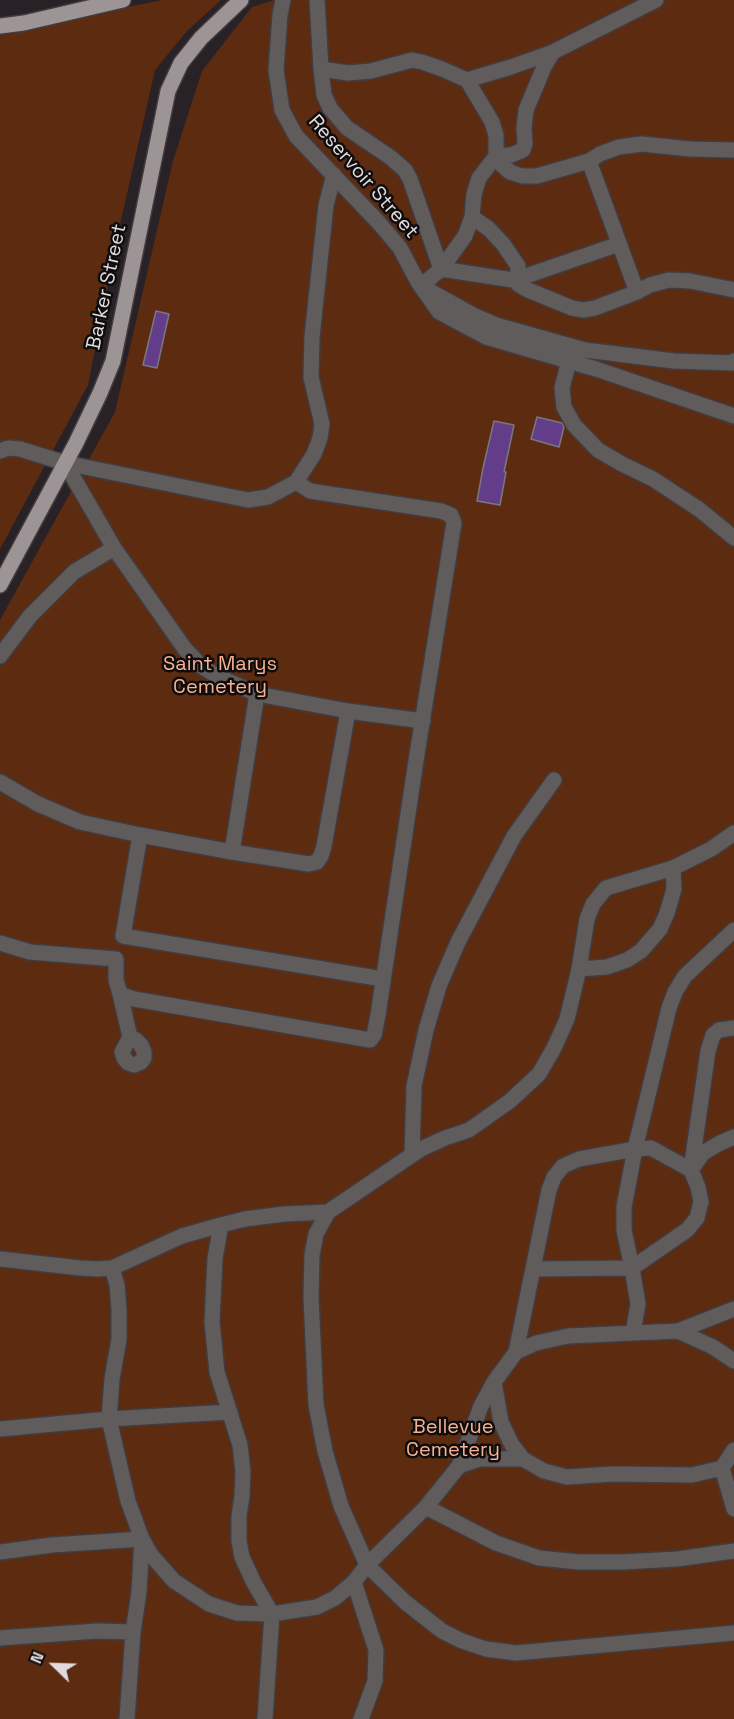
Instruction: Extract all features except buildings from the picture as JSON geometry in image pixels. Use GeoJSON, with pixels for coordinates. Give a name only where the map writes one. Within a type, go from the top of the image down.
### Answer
{"type":"FeatureCollection","features":[{"type":"Feature","properties":{"kind":"main road"},"geometry":{"type":"LineString","coordinates":[[0,26],[24,23],[123,0]]}},
{"type":"Feature","properties":{"kind":"main road","name":"Barker Street"},"geometry":{"type":"LineString","coordinates":[[0,585],[65,463],[100,393],[113,361],[168,91],[181,63],[201,38],[241,0]]}},
{"type":"Feature","properties":{"kind":"street","name":"Reservoir Street"},"geometry":{"type":"LineString","coordinates":[[283,0],[276,70],[282,110],[296,136],[400,249],[439,312],[486,337],[596,369],[734,416]]}},
{"type":"Feature","properties":{"kind":"street"},"geometry":{"type":"LineString","coordinates":[[317,0],[324,95],[330,108],[347,128],[405,170],[441,269]]}},
{"type":"Feature","properties":{"kind":"street"},"geometry":{"type":"LineString","coordinates":[[467,80],[553,52],[656,0]]}},
{"type":"Feature","properties":{"kind":"street"},"geometry":{"type":"LineString","coordinates":[[553,52],[544,67],[526,110],[523,150],[511,155],[496,156],[479,178],[474,194],[472,217],[465,236],[441,269],[421,286],[496,325],[585,350],[674,361],[734,362]]}},
{"type":"Feature","properties":{"kind":"street"},"geometry":{"type":"LineString","coordinates":[[321,69],[348,73],[371,71],[412,60],[467,80],[492,122],[496,135],[496,156],[510,172],[522,176],[537,176],[589,161],[619,147],[642,144],[690,149],[734,150]]}},
{"type":"Feature","properties":{"kind":"street"},"geometry":{"type":"LineString","coordinates":[[589,161],[637,292]]}},
{"type":"Feature","properties":{"kind":"street"},"geometry":{"type":"LineString","coordinates":[[0,451],[8,448],[20,449],[65,463],[248,500],[268,498],[296,482],[314,454],[322,424],[311,377],[312,337],[326,205],[334,176]]}},
{"type":"Feature","properties":{"kind":"street"},"geometry":{"type":"LineString","coordinates":[[472,217],[489,229],[503,244],[518,266],[518,284],[572,308],[584,310],[595,308],[650,285],[669,280],[690,281],[734,290]]}},
{"type":"Feature","properties":{"kind":"street"},"geometry":{"type":"LineString","coordinates":[[441,269],[513,280],[518,276],[526,276],[619,244]]}},
{"type":"Feature","properties":{"kind":"street"},"geometry":{"type":"LineString","coordinates":[[569,361],[562,388],[564,407],[574,425],[598,450],[653,479],[700,510],[734,538]]}},
{"type":"Feature","properties":{"kind":"street"},"geometry":{"type":"LineString","coordinates":[[65,463],[114,548],[185,649],[201,666],[257,694],[348,711],[423,721]]}},
{"type":"Feature","properties":{"kind":"street"},"geometry":{"type":"LineString","coordinates":[[120,994],[134,999],[370,1040],[374,1035],[454,523],[451,515],[441,511],[310,491],[296,482]]}},
{"type":"Feature","properties":{"kind":"street"},"geometry":{"type":"LineString","coordinates":[[0,656],[30,616],[74,572],[114,548]]}},
{"type":"Feature","properties":{"kind":"street"},"geometry":{"type":"LineString","coordinates":[[232,852],[257,694]]}},
{"type":"Feature","properties":{"kind":"street"},"geometry":{"type":"LineString","coordinates":[[0,782],[38,804],[80,822],[232,852],[309,864],[316,862],[321,856],[324,846],[348,711]]}},
{"type":"Feature","properties":{"kind":"street"},"geometry":{"type":"LineString","coordinates":[[412,1155],[414,1086],[426,1030],[439,986],[458,942],[514,836],[554,780]]}},
{"type":"Feature","properties":{"kind":"street"},"geometry":{"type":"LineString","coordinates":[[734,833],[711,849],[673,868],[606,888],[593,904],[587,919],[579,969],[567,1019],[539,1074],[510,1101],[469,1130],[421,1149],[328,1212],[316,1234],[312,1255],[311,1297],[316,1405],[325,1451],[341,1506],[367,1565],[405,1602],[442,1630],[462,1641],[486,1649],[516,1653],[734,1633]]}},
{"type":"Feature","properties":{"kind":"street"},"geometry":{"type":"LineString","coordinates":[[130,1037],[116,980],[116,959],[123,936],[140,835]]}},
{"type":"Feature","properties":{"kind":"street"},"geometry":{"type":"LineString","coordinates":[[579,969],[607,967],[627,960],[641,951],[660,929],[667,913],[674,889],[673,868]]}},
{"type":"Feature","properties":{"kind":"street"},"geometry":{"type":"LineString","coordinates":[[633,1333],[638,1304],[624,1230],[624,1207],[635,1149],[669,1008],[685,976],[734,930]]}},
{"type":"Feature","properties":{"kind":"street"},"geometry":{"type":"LineString","coordinates":[[123,936],[383,979]]}},
{"type":"Feature","properties":{"kind":"street"},"geometry":{"type":"LineString","coordinates":[[0,943],[30,952],[116,959]]}},
{"type":"Feature","properties":{"kind":"street"},"geometry":{"type":"LineString","coordinates":[[533,1269],[632,1269],[687,1230],[697,1218],[701,1202],[691,1170],[708,1051],[713,1035],[719,1030],[734,1028]]}},
{"type":"Feature","properties":{"kind":"street"},"geometry":{"type":"LineString","coordinates":[[691,1170],[703,1153],[734,1137]]}},
{"type":"Feature","properties":{"kind":"street"},"geometry":{"type":"LineString","coordinates":[[112,1268],[120,1310],[119,1339],[112,1379],[109,1419],[128,1501],[142,1539],[151,1555],[174,1581],[209,1604],[237,1613],[272,1614],[317,1606],[334,1598],[354,1582],[367,1565],[426,1507],[459,1466],[481,1406],[494,1382],[516,1352],[549,1190],[554,1177],[563,1166],[579,1159],[651,1148],[691,1170]]}},
{"type":"Feature","properties":{"kind":"street"},"geometry":{"type":"LineString","coordinates":[[0,1259],[98,1269],[112,1268],[182,1236],[221,1225],[274,1215],[328,1212]]}},
{"type":"Feature","properties":{"kind":"street"},"geometry":{"type":"LineString","coordinates":[[221,1225],[215,1258],[212,1322],[217,1372],[240,1445],[243,1471],[239,1540],[242,1557],[272,1614],[265,1719]]}},
{"type":"Feature","properties":{"kind":"street"},"geometry":{"type":"LineString","coordinates":[[516,1352],[536,1343],[568,1336],[678,1331],[734,1309]]}},
{"type":"Feature","properties":{"kind":"street"},"geometry":{"type":"LineString","coordinates":[[678,1331],[713,1347],[734,1361]]}},
{"type":"Feature","properties":{"kind":"street"},"geometry":{"type":"LineString","coordinates":[[494,1382],[501,1422],[512,1445],[523,1459],[544,1471],[567,1477],[613,1474],[692,1474],[722,1468],[734,1450]]}},
{"type":"Feature","properties":{"kind":"street"},"geometry":{"type":"LineString","coordinates":[[0,1429],[109,1419],[230,1412]]}},
{"type":"Feature","properties":{"kind":"street"},"geometry":{"type":"LineString","coordinates":[[459,1466],[480,1459],[523,1459]]}},
{"type":"Feature","properties":{"kind":"street"},"geometry":{"type":"LineString","coordinates":[[722,1468],[734,1509]]}},
{"type":"Feature","properties":{"kind":"street"},"geometry":{"type":"LineString","coordinates":[[426,1507],[496,1543],[539,1558],[579,1562],[623,1562],[677,1559],[734,1551]]}},
{"type":"Feature","properties":{"kind":"street"},"geometry":{"type":"LineString","coordinates":[[0,1552],[52,1545],[142,1539]]}},
{"type":"Feature","properties":{"kind":"street"},"geometry":{"type":"LineString","coordinates":[[127,1719],[142,1539]]}},
{"type":"Feature","properties":{"kind":"street"},"geometry":{"type":"LineString","coordinates":[[354,1582],[376,1650],[375,1681],[361,1719]]}},
{"type":"Feature","properties":{"kind":"street"},"geometry":{"type":"LineString","coordinates":[[0,1638],[97,1631],[133,1632]]}},
{"type":"Feature","properties":{"kind":"green space"},"geometry":{"type":"Polygon","coordinates":[[[163,0],[221,0],[186,32],[155,70],[116,242],[88,385],[0,549],[0,32],[163,0]]]}},
{"type":"Feature","properties":{"kind":"green space","name":"Bellevue Cemetery"},"geometry":{"type":"Polygon","coordinates":[[[275,0],[734,0],[734,1719],[0,1719],[0,620],[115,412],[173,161],[202,71],[252,7],[275,0]]]}},
{"type":"Feature","properties":{"kind":"park label","name":"Saint Marys Cemetery"},"geometry":{"type":"Point","coordinates":[220,676]}}]}
